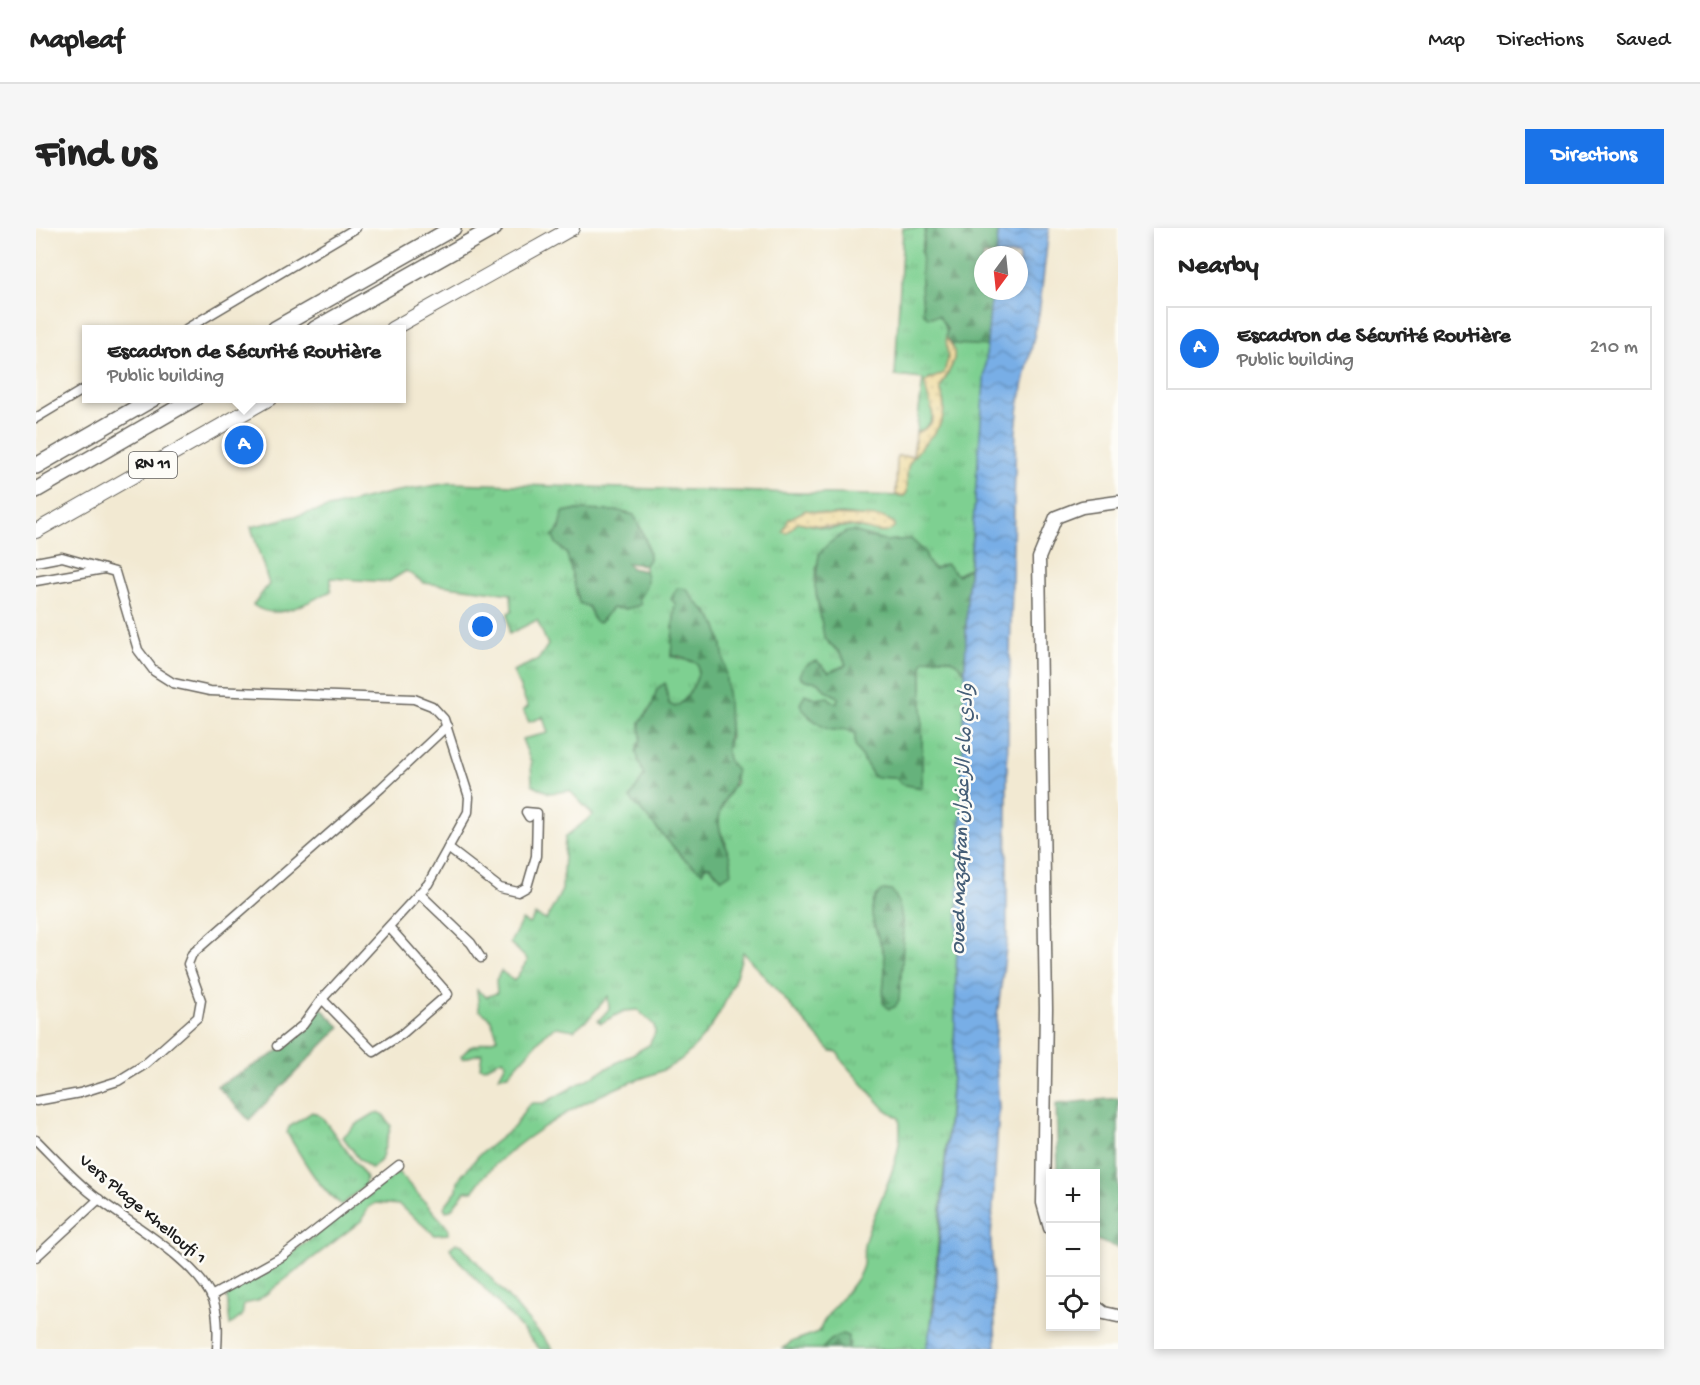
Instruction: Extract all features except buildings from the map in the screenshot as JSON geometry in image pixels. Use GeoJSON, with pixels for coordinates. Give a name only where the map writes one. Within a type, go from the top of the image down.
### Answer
{"type":"FeatureCollection","features":[{"type":"Feature","properties":{"kind":"highway"},"geometry":{"type":"LineString","coordinates":[[284,325],[453,228]]}},
{"type":"Feature","properties":{"kind":"highway"},"geometry":{"type":"LineString","coordinates":[[324,325],[494,228]]}},
{"type":"Feature","properties":{"kind":"highway"},"geometry":{"type":"LineString","coordinates":[[36,466],[147,403]]}},
{"type":"Feature","properties":{"kind":"highway"},"geometry":{"type":"LineString","coordinates":[[36,490],[188,403]]}},
{"type":"Feature","properties":{"kind":"main road"},"geometry":{"type":"LineString","coordinates":[[401,325],[572,228]]}},
{"type":"Feature","properties":{"kind":"main road","name":"RN 11"},"geometry":{"type":"LineString","coordinates":[[36,531],[263,403]]}},
{"type":"Feature","properties":{"kind":"street"},"geometry":{"type":"LineString","coordinates":[[194,325],[357,228]]}},
{"type":"Feature","properties":{"kind":"street"},"geometry":{"type":"LineString","coordinates":[[36,418],[82,391]]}},
{"type":"Feature","properties":{"kind":"street"},"geometry":{"type":"LineString","coordinates":[[1049,1223],[1043,1203],[1046,1009],[1039,558],[1056,518],[1082,507],[1118,502]]}},
{"type":"Feature","properties":{"kind":"street"},"geometry":{"type":"LineString","coordinates":[[36,562],[62,557],[108,568],[117,575],[138,650],[143,660],[173,683],[210,691],[414,699],[432,706],[447,726],[469,804],[465,819],[420,894],[322,999],[303,1025],[277,1047]]}},
{"type":"Feature","properties":{"kind":"street"},"geometry":{"type":"LineString","coordinates":[[36,581],[108,568]]}},
{"type":"Feature","properties":{"kind":"street"},"geometry":{"type":"LineString","coordinates":[[36,1101],[80,1093],[118,1082],[144,1065],[198,1017],[201,1000],[188,964],[192,954],[373,796],[447,726]]}},
{"type":"Feature","properties":{"kind":"street"},"geometry":{"type":"LineString","coordinates":[[448,848],[500,888],[518,892],[527,887],[536,856],[537,813],[526,812],[529,817]]}},
{"type":"Feature","properties":{"kind":"street"},"geometry":{"type":"LineString","coordinates":[[420,894],[471,943],[481,958]]}},
{"type":"Feature","properties":{"kind":"street"},"geometry":{"type":"LineString","coordinates":[[322,999],[374,1052],[402,1034],[448,994],[390,927]]}},
{"type":"Feature","properties":{"kind":"street","name":"Vers Plage Khelloufi 1"},"geometry":{"type":"LineString","coordinates":[[36,1140],[99,1199],[186,1266],[211,1296],[217,1322],[217,1349]]}},
{"type":"Feature","properties":{"kind":"street"},"geometry":{"type":"LineString","coordinates":[[211,1296],[283,1256],[399,1165]]}},
{"type":"Feature","properties":{"kind":"street"},"geometry":{"type":"LineString","coordinates":[[36,1257],[99,1199]]}},
{"type":"Feature","properties":{"kind":"street"},"geometry":{"type":"LineString","coordinates":[[1100,1310],[1118,1316]]}},
{"type":"Feature","properties":{"kind":"green space"},"geometry":{"type":"Polygon","coordinates":[[[903,228],[926,228],[921,251],[932,317],[939,316],[945,329],[948,347],[947,364],[944,371],[940,377],[929,378],[932,418],[924,429],[916,433],[923,379],[895,376],[903,228]]]}},
{"type":"Feature","properties":{"kind":"green space"},"geometry":{"type":"Polygon","coordinates":[[[926,228],[999,228],[997,246],[974,246],[974,300],[992,300],[989,346],[952,344],[946,338],[947,329],[939,316],[928,317],[924,314],[921,292],[922,250],[926,228]]]}},
{"type":"Feature","properties":{"kind":"green space"},"geometry":{"type":"Polygon","coordinates":[[[970,343],[989,346],[969,568],[958,575],[954,574],[946,564],[934,569],[911,539],[884,541],[853,531],[835,539],[824,550],[817,563],[816,594],[829,644],[840,652],[846,665],[829,672],[817,661],[804,680],[819,682],[825,690],[838,697],[837,703],[816,700],[811,696],[809,717],[825,728],[849,729],[855,734],[856,746],[874,777],[896,778],[922,788],[922,665],[924,660],[948,658],[965,672],[954,1051],[931,1326],[926,1349],[848,1349],[850,1343],[833,1338],[822,1349],[783,1349],[791,1342],[819,1332],[829,1314],[859,1276],[863,1265],[865,1241],[894,1164],[900,1133],[899,1118],[885,1109],[842,1061],[838,1052],[831,1051],[743,952],[722,1009],[705,1034],[684,1057],[662,1070],[581,1105],[540,1130],[502,1159],[473,1191],[465,1191],[451,1210],[446,1211],[444,1207],[457,1190],[458,1180],[479,1155],[514,1127],[527,1107],[532,1103],[544,1103],[649,1045],[655,1033],[654,1025],[638,1010],[624,1011],[601,1023],[598,1021],[609,1009],[608,996],[590,1017],[574,1030],[557,1027],[548,1031],[508,1075],[499,1076],[506,1063],[503,1059],[484,1068],[480,1067],[482,1053],[462,1059],[461,1056],[470,1047],[498,1038],[490,1018],[479,1010],[477,990],[486,997],[497,993],[496,980],[501,971],[514,981],[528,960],[510,943],[522,920],[529,924],[535,915],[546,920],[562,890],[565,837],[593,815],[570,791],[549,793],[532,784],[531,762],[522,739],[548,733],[543,717],[529,722],[523,710],[528,707],[513,671],[538,660],[548,645],[537,620],[509,634],[508,613],[512,611],[511,594],[424,583],[406,571],[388,582],[331,578],[331,591],[303,605],[282,611],[262,610],[253,605],[269,584],[251,527],[393,492],[450,483],[904,496],[907,492],[909,464],[941,422],[944,401],[940,388],[953,362],[952,344],[970,343]],[[573,510],[553,536],[570,562],[575,579],[576,596],[589,607],[594,621],[603,620],[612,608],[629,606],[640,596],[645,582],[645,565],[649,559],[645,539],[636,520],[627,512],[573,510]],[[806,510],[789,519],[790,530],[798,522],[829,529],[850,526],[865,529],[894,528],[889,520],[842,514],[828,515],[806,510]],[[687,589],[675,603],[671,656],[697,663],[698,674],[688,694],[675,707],[669,704],[665,694],[657,689],[652,706],[640,722],[641,739],[637,746],[644,776],[630,798],[684,859],[702,872],[705,866],[710,866],[716,874],[726,843],[719,827],[720,811],[736,782],[726,755],[730,736],[722,645],[717,626],[707,611],[699,608],[687,589]]]}},
{"type":"Feature","properties":{"kind":"green space"},"geometry":{"type":"Polygon","coordinates":[[[573,510],[619,511],[634,515],[649,553],[649,559],[645,565],[627,563],[631,568],[645,571],[646,585],[639,598],[641,605],[626,609],[612,608],[599,623],[594,621],[589,607],[579,603],[567,554],[556,543],[553,536],[560,529],[563,512],[573,510]]]}},
{"type":"Feature","properties":{"kind":"green space"},"geometry":{"type":"Polygon","coordinates":[[[853,531],[884,541],[911,539],[925,552],[928,562],[934,569],[946,564],[958,575],[969,568],[965,672],[948,658],[925,660],[922,665],[922,788],[901,784],[896,778],[874,777],[855,746],[855,734],[846,730],[832,730],[824,727],[809,716],[800,704],[805,694],[816,699],[828,697],[837,703],[838,697],[825,690],[819,682],[804,680],[799,676],[805,666],[817,661],[829,672],[846,665],[839,652],[824,637],[815,586],[819,554],[828,544],[846,532],[853,531]]]}},
{"type":"Feature","properties":{"kind":"green space"},"geometry":{"type":"Polygon","coordinates":[[[677,588],[687,589],[693,599],[712,618],[718,631],[724,656],[729,723],[727,754],[731,765],[736,769],[733,783],[719,815],[721,836],[729,853],[731,866],[731,873],[722,879],[710,866],[705,866],[702,872],[684,859],[630,798],[644,776],[636,752],[641,739],[640,722],[652,706],[657,689],[665,683],[669,704],[675,707],[688,694],[698,674],[697,663],[679,656],[671,657],[675,603],[671,599],[677,588]]]}},
{"type":"Feature","properties":{"kind":"green space"},"geometry":{"type":"Polygon","coordinates":[[[884,890],[892,891],[898,901],[903,927],[899,1000],[895,1007],[889,1009],[883,1003],[885,961],[872,912],[877,896],[884,890]]]}},
{"type":"Feature","properties":{"kind":"green space"},"geometry":{"type":"Polygon","coordinates":[[[321,1008],[340,1027],[249,1120],[217,1086],[276,1053],[321,1008]]]}},
{"type":"Feature","properties":{"kind":"green space"},"geometry":{"type":"Polygon","coordinates":[[[1118,1098],[1118,1248],[1100,1241],[1100,1169],[1058,1169],[1056,1104],[1118,1098]]]}},
{"type":"Feature","properties":{"kind":"green space"},"geometry":{"type":"Polygon","coordinates":[[[312,1112],[322,1117],[366,1177],[365,1185],[342,1205],[318,1182],[287,1133],[289,1127],[312,1112]]]}},
{"type":"Feature","properties":{"kind":"green space"},"geometry":{"type":"Polygon","coordinates":[[[375,1113],[383,1114],[391,1126],[381,1160],[372,1169],[359,1159],[343,1137],[355,1125],[375,1113]]]}},
{"type":"Feature","properties":{"kind":"green space"},"geometry":{"type":"Polygon","coordinates":[[[398,1172],[449,1229],[448,1234],[435,1235],[399,1205],[376,1203],[369,1207],[361,1221],[257,1301],[244,1304],[242,1316],[230,1325],[227,1296],[229,1292],[259,1278],[398,1172]]]}},
{"type":"Feature","properties":{"kind":"green space"},"geometry":{"type":"Polygon","coordinates":[[[456,1243],[462,1245],[553,1349],[540,1349],[454,1255],[450,1248],[456,1243]]]}},
{"type":"Feature","properties":{"kind":"green space"},"geometry":{"type":"Polygon","coordinates":[[[842,1334],[848,1336],[848,1349],[822,1349],[833,1338],[842,1334]]]}},
{"type":"Feature","properties":{"kind":"sand"},"geometry":{"type":"Polygon","coordinates":[[[946,338],[954,351],[954,357],[940,388],[943,402],[941,423],[909,464],[907,492],[904,496],[896,495],[897,456],[913,456],[916,433],[926,428],[933,417],[925,382],[944,373],[948,359],[946,338]]]}},
{"type":"Feature","properties":{"kind":"sand"},"geometry":{"type":"Polygon","coordinates":[[[806,510],[828,515],[882,517],[894,523],[894,528],[879,532],[855,526],[835,527],[798,522],[787,533],[783,532],[789,519],[806,510]]]}},
{"type":"Feature","properties":{"kind":"water","name":"Oued Mazafran وادي ماء الزعفران"},"geometry":{"type":"Polygon","coordinates":[[[999,228],[1049,228],[1039,314],[1019,405],[1016,431],[1007,775],[1007,942],[995,1045],[999,1108],[991,1239],[996,1347],[926,1349],[934,1310],[954,1051],[967,601],[988,331],[991,300],[1028,300],[1028,246],[997,246],[999,228]]]}},
{"type":"Feature","properties":{"kind":"place","name":"Escadron de Sécurité Routière"},"geometry":{"type":"Point","coordinates":[244,445]}}]}
